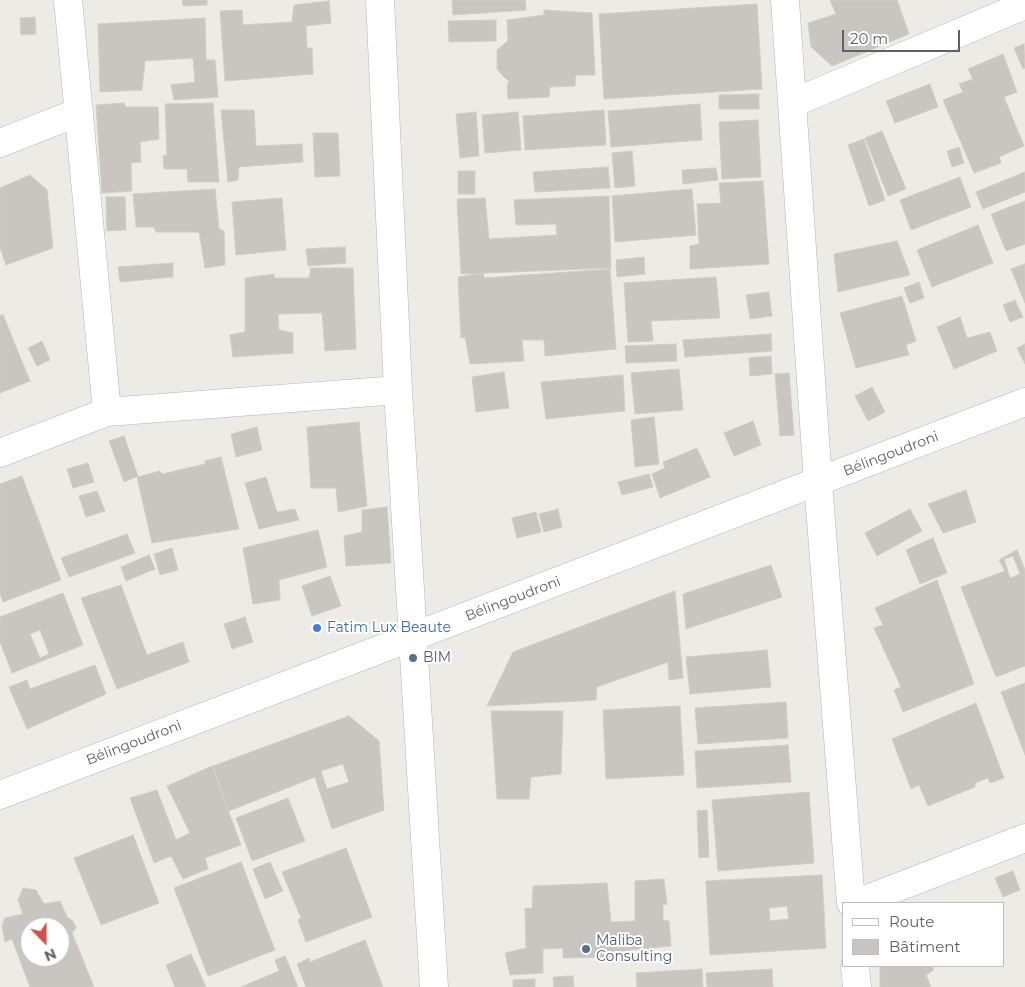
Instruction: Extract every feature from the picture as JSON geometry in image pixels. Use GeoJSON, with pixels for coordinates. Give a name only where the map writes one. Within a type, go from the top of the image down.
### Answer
{"type":"FeatureCollection","features":[{"type":"Feature","properties":{"kind":"street"},"geometry":{"type":"LineString","coordinates":[[68,0],[107,412]]}},
{"type":"Feature","properties":{"kind":"street"},"geometry":{"type":"LineString","coordinates":[[380,0],[398,390],[434,987]]}},
{"type":"Feature","properties":{"kind":"street"},"geometry":{"type":"LineString","coordinates":[[785,0],[818,482],[851,902]]}},
{"type":"Feature","properties":{"kind":"street"},"geometry":{"type":"LineString","coordinates":[[792,102],[1025,5]]}},
{"type":"Feature","properties":{"kind":"street"},"geometry":{"type":"LineString","coordinates":[[0,143],[79,112]]}},
{"type":"Feature","properties":{"kind":"street"},"geometry":{"type":"LineString","coordinates":[[0,452],[107,412],[398,390]]}},
{"type":"Feature","properties":{"kind":"street","name":"Bélingoudroni"},"geometry":{"type":"LineString","coordinates":[[0,795],[1025,402]]}},
{"type":"Feature","properties":{"kind":"street"},"geometry":{"type":"LineString","coordinates":[[859,902],[1025,838]]}},
{"type":"Feature","properties":{"kind":"street"},"geometry":{"type":"LineString","coordinates":[[855,967],[857,987]]}},
{"type":"Feature","properties":{"kind":"building"},"geometry":{"type":"Polygon","coordinates":[[[182,0],[207,0],[207,5],[183,6],[182,0]]]}},
{"type":"Feature","properties":{"kind":"building"},"geometry":{"type":"Polygon","coordinates":[[[452,0],[525,0],[526,10],[453,15],[452,0]]]}},
{"type":"Feature","properties":{"kind":"building"},"geometry":{"type":"Polygon","coordinates":[[[830,0],[897,0],[909,34],[832,66],[811,47],[808,23],[836,14],[830,0]]]}},
{"type":"Feature","properties":{"kind":"building"},"geometry":{"type":"Polygon","coordinates":[[[329,1],[331,23],[306,26],[307,48],[312,48],[313,74],[225,81],[220,11],[242,10],[243,25],[292,22],[294,5],[329,1]]]}},
{"type":"Feature","properties":{"kind":"building"},"geometry":{"type":"Polygon","coordinates":[[[757,4],[762,89],[604,99],[599,14],[757,4]]]}},
{"type":"Feature","properties":{"kind":"building"},"geometry":{"type":"Polygon","coordinates":[[[544,10],[592,13],[595,75],[576,75],[575,86],[550,87],[549,97],[508,99],[507,86],[509,81],[497,69],[497,50],[508,41],[507,20],[544,15],[544,10]]]}},
{"type":"Feature","properties":{"kind":"building"},"geometry":{"type":"Polygon","coordinates":[[[35,17],[36,34],[21,35],[20,18],[35,17]]]}},
{"type":"Feature","properties":{"kind":"building"},"geometry":{"type":"Polygon","coordinates":[[[205,18],[206,60],[215,60],[218,97],[174,100],[171,85],[195,82],[193,58],[145,61],[142,90],[100,92],[98,24],[205,18]]]}},
{"type":"Feature","properties":{"kind":"building"},"geometry":{"type":"Polygon","coordinates":[[[496,20],[496,41],[449,42],[448,21],[496,20]]]}},
{"type":"Feature","properties":{"kind":"building"},"geometry":{"type":"Polygon","coordinates":[[[1024,44],[1025,68],[1023,69],[1014,48],[1024,44]]]}},
{"type":"Feature","properties":{"kind":"building"},"geometry":{"type":"Polygon","coordinates":[[[1003,54],[1017,92],[1004,97],[1024,146],[999,157],[1001,163],[974,173],[943,100],[963,92],[959,84],[973,79],[968,69],[1003,54]]]}},
{"type":"Feature","properties":{"kind":"building"},"geometry":{"type":"Polygon","coordinates":[[[930,84],[938,107],[895,123],[886,101],[930,84]]]}},
{"type":"Feature","properties":{"kind":"building"},"geometry":{"type":"Polygon","coordinates":[[[759,94],[759,109],[719,109],[719,95],[759,94]]]}},
{"type":"Feature","properties":{"kind":"building"},"geometry":{"type":"Polygon","coordinates":[[[124,103],[126,107],[158,107],[159,139],[140,142],[141,162],[131,163],[132,191],[102,193],[96,105],[124,103]]]}},
{"type":"Feature","properties":{"kind":"building"},"geometry":{"type":"Polygon","coordinates":[[[213,103],[219,182],[188,182],[187,169],[164,169],[163,156],[167,155],[165,104],[213,103]]]}},
{"type":"Feature","properties":{"kind":"building"},"geometry":{"type":"Polygon","coordinates":[[[700,104],[702,140],[611,147],[608,111],[700,104]]]}},
{"type":"Feature","properties":{"kind":"building"},"geometry":{"type":"Polygon","coordinates":[[[221,110],[254,110],[256,146],[302,144],[303,162],[239,167],[238,180],[228,182],[221,110]]]}},
{"type":"Feature","properties":{"kind":"building"},"geometry":{"type":"Polygon","coordinates":[[[604,110],[606,145],[525,150],[523,116],[604,110]]]}},
{"type":"Feature","properties":{"kind":"building"},"geometry":{"type":"Polygon","coordinates":[[[476,112],[479,156],[460,158],[456,114],[476,112]]]}},
{"type":"Feature","properties":{"kind":"building"},"geometry":{"type":"Polygon","coordinates":[[[518,112],[521,150],[485,153],[482,115],[518,112]]]}},
{"type":"Feature","properties":{"kind":"building"},"geometry":{"type":"Polygon","coordinates":[[[758,120],[761,177],[722,179],[719,122],[758,120]]]}},
{"type":"Feature","properties":{"kind":"building"},"geometry":{"type":"Polygon","coordinates":[[[882,131],[906,189],[888,196],[865,138],[882,131]]]}},
{"type":"Feature","properties":{"kind":"building"},"geometry":{"type":"Polygon","coordinates":[[[313,133],[338,133],[340,176],[315,177],[313,133]]]}},
{"type":"Feature","properties":{"kind":"building"},"geometry":{"type":"Polygon","coordinates":[[[864,139],[885,200],[869,206],[848,145],[864,139]]]}},
{"type":"Feature","properties":{"kind":"building"},"geometry":{"type":"Polygon","coordinates":[[[959,147],[964,163],[952,167],[947,151],[959,147]]]}},
{"type":"Feature","properties":{"kind":"building"},"geometry":{"type":"Polygon","coordinates":[[[632,151],[635,186],[615,188],[612,153],[632,151]]]}},
{"type":"Feature","properties":{"kind":"building"},"geometry":{"type":"Polygon","coordinates":[[[608,167],[610,188],[535,192],[533,172],[608,167]]]}},
{"type":"Feature","properties":{"kind":"building"},"geometry":{"type":"Polygon","coordinates":[[[716,168],[718,180],[683,184],[682,170],[716,168]]]}},
{"type":"Feature","properties":{"kind":"building"},"geometry":{"type":"Polygon","coordinates":[[[458,171],[475,171],[475,194],[458,194],[458,171]]]}},
{"type":"Feature","properties":{"kind":"building"},"geometry":{"type":"Polygon","coordinates":[[[1025,172],[1025,192],[983,209],[976,192],[1025,172]]]}},
{"type":"Feature","properties":{"kind":"building"},"geometry":{"type":"Polygon","coordinates":[[[30,175],[47,190],[53,248],[6,265],[0,247],[0,188],[30,175]]]}},
{"type":"Feature","properties":{"kind":"building"},"geometry":{"type":"Polygon","coordinates":[[[960,177],[971,207],[911,230],[900,200],[960,177]]]}},
{"type":"Feature","properties":{"kind":"building"},"geometry":{"type":"Polygon","coordinates":[[[763,181],[769,264],[690,269],[690,246],[699,244],[697,204],[721,203],[719,183],[763,181]]]}},
{"type":"Feature","properties":{"kind":"building"},"geometry":{"type":"Polygon","coordinates":[[[215,189],[219,229],[224,231],[225,265],[205,268],[199,232],[156,232],[154,227],[136,227],[133,194],[215,189]]]}},
{"type":"Feature","properties":{"kind":"building"},"geometry":{"type":"Polygon","coordinates":[[[692,189],[696,235],[615,242],[612,196],[692,189]]]}},
{"type":"Feature","properties":{"kind":"building"},"geometry":{"type":"Polygon","coordinates":[[[609,196],[611,268],[461,274],[457,199],[485,198],[489,239],[557,235],[556,224],[516,225],[514,200],[609,196]]]}},
{"type":"Feature","properties":{"kind":"building"},"geometry":{"type":"Polygon","coordinates":[[[106,197],[125,197],[126,230],[107,231],[106,197]]]}},
{"type":"Feature","properties":{"kind":"building"},"geometry":{"type":"Polygon","coordinates":[[[282,198],[286,250],[236,255],[232,202],[282,198]]]}},
{"type":"Feature","properties":{"kind":"building"},"geometry":{"type":"Polygon","coordinates":[[[1025,201],[1025,244],[1006,251],[991,214],[1025,201]]]}},
{"type":"Feature","properties":{"kind":"building"},"geometry":{"type":"Polygon","coordinates":[[[978,225],[993,263],[932,287],[917,250],[978,225]]]}},
{"type":"Feature","properties":{"kind":"building"},"geometry":{"type":"Polygon","coordinates":[[[897,241],[910,275],[838,292],[834,254],[897,241]]]}},
{"type":"Feature","properties":{"kind":"building"},"geometry":{"type":"Polygon","coordinates":[[[345,247],[346,263],[308,266],[306,249],[345,247]]]}},
{"type":"Feature","properties":{"kind":"building"},"geometry":{"type":"Polygon","coordinates":[[[644,257],[645,274],[617,277],[616,260],[644,257]]]}},
{"type":"Feature","properties":{"kind":"building"},"geometry":{"type":"Polygon","coordinates":[[[173,263],[173,277],[120,282],[118,267],[173,263]]]}},
{"type":"Feature","properties":{"kind":"building"},"geometry":{"type":"Polygon","coordinates":[[[1025,264],[1025,303],[1011,269],[1025,264]]]}},
{"type":"Feature","properties":{"kind":"building"},"geometry":{"type":"Polygon","coordinates":[[[311,268],[353,268],[356,349],[325,351],[322,313],[278,314],[279,330],[293,333],[293,353],[233,357],[230,335],[245,332],[245,278],[274,274],[274,278],[309,278],[311,268]]]}},
{"type":"Feature","properties":{"kind":"building"},"geometry":{"type":"Polygon","coordinates":[[[610,269],[616,349],[545,356],[544,340],[522,340],[524,361],[470,364],[465,337],[461,338],[458,277],[483,273],[484,278],[610,269]]]}},
{"type":"Feature","properties":{"kind":"building"},"geometry":{"type":"Polygon","coordinates":[[[716,277],[720,318],[651,321],[653,341],[628,342],[624,283],[716,277]]]}},
{"type":"Feature","properties":{"kind":"building"},"geometry":{"type":"Polygon","coordinates":[[[919,282],[924,298],[910,303],[904,288],[919,282]]]}},
{"type":"Feature","properties":{"kind":"building"},"geometry":{"type":"Polygon","coordinates":[[[769,292],[772,316],[750,319],[746,295],[769,292]]]}},
{"type":"Feature","properties":{"kind":"building"},"geometry":{"type":"Polygon","coordinates":[[[902,296],[916,341],[906,345],[909,355],[856,368],[840,313],[902,296]]]}},
{"type":"Feature","properties":{"kind":"building"},"geometry":{"type":"Polygon","coordinates":[[[1015,300],[1023,317],[1010,322],[1003,305],[1015,300]]]}},
{"type":"Feature","properties":{"kind":"building"},"geometry":{"type":"Polygon","coordinates":[[[3,315],[30,381],[0,393],[0,316],[3,315]]]}},
{"type":"Feature","properties":{"kind":"building"},"geometry":{"type":"Polygon","coordinates":[[[960,317],[967,338],[990,332],[997,351],[954,369],[937,327],[960,317]]]}},
{"type":"Feature","properties":{"kind":"building"},"geometry":{"type":"Polygon","coordinates":[[[771,334],[772,351],[685,357],[683,340],[771,334]]]}},
{"type":"Feature","properties":{"kind":"building"},"geometry":{"type":"Polygon","coordinates":[[[42,341],[50,360],[37,366],[28,348],[42,341]]]}},
{"type":"Feature","properties":{"kind":"building"},"geometry":{"type":"Polygon","coordinates":[[[676,344],[677,361],[626,363],[625,346],[676,344]]]}},
{"type":"Feature","properties":{"kind":"building"},"geometry":{"type":"Polygon","coordinates":[[[1025,344],[1025,364],[1017,348],[1025,344]]]}},
{"type":"Feature","properties":{"kind":"building"},"geometry":{"type":"Polygon","coordinates":[[[771,356],[772,374],[750,376],[749,358],[771,356]]]}},
{"type":"Feature","properties":{"kind":"building"},"geometry":{"type":"Polygon","coordinates":[[[679,369],[683,410],[635,414],[631,373],[679,369]]]}},
{"type":"Feature","properties":{"kind":"building"},"geometry":{"type":"Polygon","coordinates":[[[504,372],[509,408],[476,412],[472,377],[504,372]]]}},
{"type":"Feature","properties":{"kind":"building"},"geometry":{"type":"Polygon","coordinates":[[[789,373],[794,435],[780,436],[775,374],[789,373]]]}},
{"type":"Feature","properties":{"kind":"building"},"geometry":{"type":"Polygon","coordinates":[[[623,375],[625,411],[546,419],[541,382],[623,375]]]}},
{"type":"Feature","properties":{"kind":"building"},"geometry":{"type":"Polygon","coordinates":[[[872,387],[885,412],[868,421],[855,396],[872,387]]]}},
{"type":"Feature","properties":{"kind":"building"},"geometry":{"type":"Polygon","coordinates":[[[654,417],[659,464],[635,467],[631,420],[654,417]]]}},
{"type":"Feature","properties":{"kind":"building"},"geometry":{"type":"Polygon","coordinates":[[[753,421],[761,445],[734,456],[724,433],[753,421]]]}},
{"type":"Feature","properties":{"kind":"building"},"geometry":{"type":"Polygon","coordinates":[[[359,422],[367,506],[338,512],[336,488],[311,488],[307,427],[359,422]]]}},
{"type":"Feature","properties":{"kind":"building"},"geometry":{"type":"Polygon","coordinates":[[[257,427],[262,450],[236,457],[231,434],[257,427]]]}},
{"type":"Feature","properties":{"kind":"building"},"geometry":{"type":"Polygon","coordinates":[[[124,436],[138,476],[124,482],[109,441],[124,436]]]}},
{"type":"Feature","properties":{"kind":"building"},"geometry":{"type":"Polygon","coordinates":[[[697,448],[710,477],[660,498],[652,474],[665,468],[663,462],[697,448]]]}},
{"type":"Feature","properties":{"kind":"building"},"geometry":{"type":"Polygon","coordinates":[[[221,457],[239,529],[152,543],[137,477],[160,471],[162,474],[205,464],[205,461],[221,457]]]}},
{"type":"Feature","properties":{"kind":"building"},"geometry":{"type":"Polygon","coordinates":[[[88,463],[94,482],[73,488],[67,469],[88,463]]]}},
{"type":"Feature","properties":{"kind":"building"},"geometry":{"type":"Polygon","coordinates":[[[649,474],[653,487],[622,495],[618,482],[649,474]]]}},
{"type":"Feature","properties":{"kind":"building"},"geometry":{"type":"Polygon","coordinates":[[[22,476],[61,580],[3,602],[0,594],[0,484],[22,476]]]}},
{"type":"Feature","properties":{"kind":"building"},"geometry":{"type":"Polygon","coordinates":[[[266,477],[277,512],[295,509],[299,520],[259,529],[245,483],[266,477]]]}},
{"type":"Feature","properties":{"kind":"building"},"geometry":{"type":"Polygon","coordinates":[[[966,490],[976,522],[943,533],[928,504],[966,490]]]}},
{"type":"Feature","properties":{"kind":"building"},"geometry":{"type":"Polygon","coordinates":[[[97,491],[105,511],[86,517],[79,496],[97,491]]]}},
{"type":"Feature","properties":{"kind":"building"},"geometry":{"type":"Polygon","coordinates":[[[387,507],[391,563],[346,566],[344,536],[362,532],[362,510],[387,507]]]}},
{"type":"Feature","properties":{"kind":"building"},"geometry":{"type":"Polygon","coordinates":[[[558,509],[562,527],[544,532],[539,514],[558,509]]]}},
{"type":"Feature","properties":{"kind":"building"},"geometry":{"type":"Polygon","coordinates":[[[910,509],[922,531],[877,556],[865,533],[910,509]]]}},
{"type":"Feature","properties":{"kind":"building"},"geometry":{"type":"Polygon","coordinates":[[[536,512],[541,532],[517,538],[512,518],[536,512]]]}},
{"type":"Feature","properties":{"kind":"building"},"geometry":{"type":"Polygon","coordinates":[[[318,530],[327,567],[279,580],[280,600],[253,604],[243,548],[318,530]]]}},
{"type":"Feature","properties":{"kind":"building"},"geometry":{"type":"Polygon","coordinates":[[[127,534],[135,553],[69,577],[61,558],[127,534]]]}},
{"type":"Feature","properties":{"kind":"building"},"geometry":{"type":"Polygon","coordinates":[[[933,538],[947,573],[920,584],[906,550],[933,538]]]}},
{"type":"Feature","properties":{"kind":"building"},"geometry":{"type":"Polygon","coordinates":[[[172,548],[178,570],[160,575],[154,554],[172,548]]]}},
{"type":"Feature","properties":{"kind":"building"},"geometry":{"type":"Polygon","coordinates":[[[1017,550],[1025,570],[1025,666],[996,677],[961,587],[1005,571],[999,560],[1017,550]],[[1013,556],[1004,559],[1010,578],[1020,574],[1013,556]]]}},
{"type":"Feature","properties":{"kind":"building"},"geometry":{"type":"Polygon","coordinates":[[[149,555],[155,569],[126,581],[121,567],[149,555]]]}},
{"type":"Feature","properties":{"kind":"building"},"geometry":{"type":"Polygon","coordinates":[[[771,565],[782,597],[686,629],[683,594],[771,565]]]}},
{"type":"Feature","properties":{"kind":"building"},"geometry":{"type":"Polygon","coordinates":[[[330,576],[341,606],[312,616],[302,586],[330,576]]]}},
{"type":"Feature","properties":{"kind":"building"},"geometry":{"type":"Polygon","coordinates":[[[937,580],[974,684],[903,712],[894,690],[901,687],[874,628],[883,625],[875,608],[937,580]]]}},
{"type":"Feature","properties":{"kind":"building"},"geometry":{"type":"Polygon","coordinates":[[[121,585],[147,655],[183,642],[189,662],[117,689],[81,598],[121,585]]]}},
{"type":"Feature","properties":{"kind":"building"},"geometry":{"type":"Polygon","coordinates":[[[675,591],[683,678],[669,680],[668,662],[597,687],[596,700],[487,706],[513,652],[675,591]]]}},
{"type":"Feature","properties":{"kind":"building"},"geometry":{"type":"Polygon","coordinates":[[[63,593],[83,645],[12,673],[0,642],[0,617],[63,593]],[[40,630],[30,634],[40,658],[49,654],[40,630]]]}},
{"type":"Feature","properties":{"kind":"building"},"geometry":{"type":"Polygon","coordinates":[[[245,617],[253,642],[232,649],[224,624],[245,617]]]}},
{"type":"Feature","properties":{"kind":"building"},"geometry":{"type":"Polygon","coordinates":[[[767,650],[771,687],[690,694],[686,657],[767,650]]]}},
{"type":"Feature","properties":{"kind":"building"},"geometry":{"type":"Polygon","coordinates":[[[95,665],[106,694],[27,729],[9,687],[27,680],[30,689],[95,665]]]}},
{"type":"Feature","properties":{"kind":"building"},"geometry":{"type":"Polygon","coordinates":[[[1025,683],[1025,755],[1001,692],[1025,683]]]}},
{"type":"Feature","properties":{"kind":"building"},"geometry":{"type":"Polygon","coordinates":[[[786,702],[788,738],[698,744],[695,708],[786,702]]]}},
{"type":"Feature","properties":{"kind":"building"},"geometry":{"type":"Polygon","coordinates":[[[976,703],[1004,778],[990,783],[988,778],[975,783],[975,787],[928,806],[919,785],[911,789],[892,739],[976,703]]]}},
{"type":"Feature","properties":{"kind":"building"},"geometry":{"type":"Polygon","coordinates":[[[680,706],[684,775],[606,779],[603,710],[680,706]]]}},
{"type":"Feature","properties":{"kind":"building"},"geometry":{"type":"Polygon","coordinates":[[[491,711],[563,711],[561,774],[531,777],[529,799],[497,799],[491,711]]]}},
{"type":"Feature","properties":{"kind":"building"},"geometry":{"type":"Polygon","coordinates":[[[349,716],[379,741],[384,810],[332,829],[315,777],[229,811],[213,766],[349,716]],[[343,764],[321,771],[327,789],[349,782],[343,764]]]}},
{"type":"Feature","properties":{"kind":"building"},"geometry":{"type":"Polygon","coordinates":[[[788,745],[791,782],[697,788],[695,751],[788,745]]]}},
{"type":"Feature","properties":{"kind":"building"},"geometry":{"type":"Polygon","coordinates":[[[212,766],[241,845],[205,858],[208,869],[183,879],[171,856],[154,863],[130,798],[157,790],[176,840],[190,833],[167,786],[212,766]]]}},
{"type":"Feature","properties":{"kind":"building"},"geometry":{"type":"Polygon","coordinates":[[[809,792],[814,863],[718,871],[712,800],[809,792]]]}},
{"type":"Feature","properties":{"kind":"building"},"geometry":{"type":"Polygon","coordinates":[[[288,798],[305,841],[252,861],[236,818],[288,798]]]}},
{"type":"Feature","properties":{"kind":"building"},"geometry":{"type":"Polygon","coordinates":[[[707,810],[709,857],[699,858],[697,811],[707,810]]]}},
{"type":"Feature","properties":{"kind":"building"},"geometry":{"type":"Polygon","coordinates":[[[133,835],[159,903],[101,925],[74,858],[133,835]]]}},
{"type":"Feature","properties":{"kind":"building"},"geometry":{"type":"Polygon","coordinates":[[[346,848],[372,917],[306,942],[298,920],[301,918],[282,872],[346,848]]]}},
{"type":"Feature","properties":{"kind":"building"},"geometry":{"type":"Polygon","coordinates":[[[241,862],[275,950],[208,976],[174,888],[241,862]]]}},
{"type":"Feature","properties":{"kind":"building"},"geometry":{"type":"Polygon","coordinates":[[[270,862],[283,891],[265,899],[253,869],[270,862]]]}},
{"type":"Feature","properties":{"kind":"building"},"geometry":{"type":"Polygon","coordinates":[[[1013,871],[1020,890],[1003,897],[995,878],[1013,871]]]}},
{"type":"Feature","properties":{"kind":"building"},"geometry":{"type":"Polygon","coordinates":[[[822,875],[826,948],[710,955],[706,881],[822,875]],[[787,906],[769,908],[770,921],[789,919],[787,906]]]}},
{"type":"Feature","properties":{"kind":"building"},"geometry":{"type":"Polygon","coordinates":[[[664,879],[667,904],[663,905],[663,920],[669,921],[671,946],[613,952],[611,957],[563,958],[563,948],[543,949],[543,973],[510,975],[505,953],[526,948],[525,908],[532,909],[533,886],[607,883],[611,922],[635,921],[635,881],[664,879]]]}},
{"type":"Feature","properties":{"kind":"building"},"geometry":{"type":"Polygon","coordinates":[[[23,888],[36,890],[44,904],[60,901],[67,917],[20,917],[20,960],[12,939],[5,942],[2,926],[5,918],[23,914],[18,900],[23,888]]]}},
{"type":"Feature","properties":{"kind":"building"},"geometry":{"type":"Polygon","coordinates":[[[70,919],[76,928],[72,933],[94,987],[30,987],[22,967],[70,967],[70,919]]]}},
{"type":"Feature","properties":{"kind":"building"},"geometry":{"type":"Polygon","coordinates":[[[365,940],[383,987],[306,987],[297,964],[309,958],[310,962],[365,940]]]}},
{"type":"Feature","properties":{"kind":"building"},"geometry":{"type":"Polygon","coordinates":[[[191,954],[206,987],[175,987],[166,965],[191,954]]]}},
{"type":"Feature","properties":{"kind":"building"},"geometry":{"type":"Polygon","coordinates":[[[285,956],[298,987],[241,987],[279,971],[275,960],[285,956]]]}},
{"type":"Feature","properties":{"kind":"building"},"geometry":{"type":"Polygon","coordinates":[[[880,967],[932,967],[934,970],[926,975],[931,987],[880,987],[880,967]]]}},
{"type":"Feature","properties":{"kind":"building"},"geometry":{"type":"Polygon","coordinates":[[[702,969],[703,987],[637,987],[636,973],[702,969]]]}},
{"type":"Feature","properties":{"kind":"building"},"geometry":{"type":"Polygon","coordinates":[[[772,969],[773,987],[707,987],[706,973],[772,969]]]}},
{"type":"Feature","properties":{"kind":"building"},"geometry":{"type":"Polygon","coordinates":[[[573,976],[574,987],[554,987],[553,977],[573,976]]]}},
{"type":"Feature","properties":{"kind":"building"},"geometry":{"type":"Polygon","coordinates":[[[535,979],[535,987],[513,987],[513,980],[535,979]]]}},
{"type":"Feature","properties":{"kind":"place","name":"Fatim Lux Beaute"},"geometry":{"type":"Point","coordinates":[317,628]}},
{"type":"Feature","properties":{"kind":"place","name":"BIM"},"geometry":{"type":"Point","coordinates":[413,658]}},
{"type":"Feature","properties":{"kind":"place","name":"Maliba Consulting"},"geometry":{"type":"Point","coordinates":[586,949]}}]}
